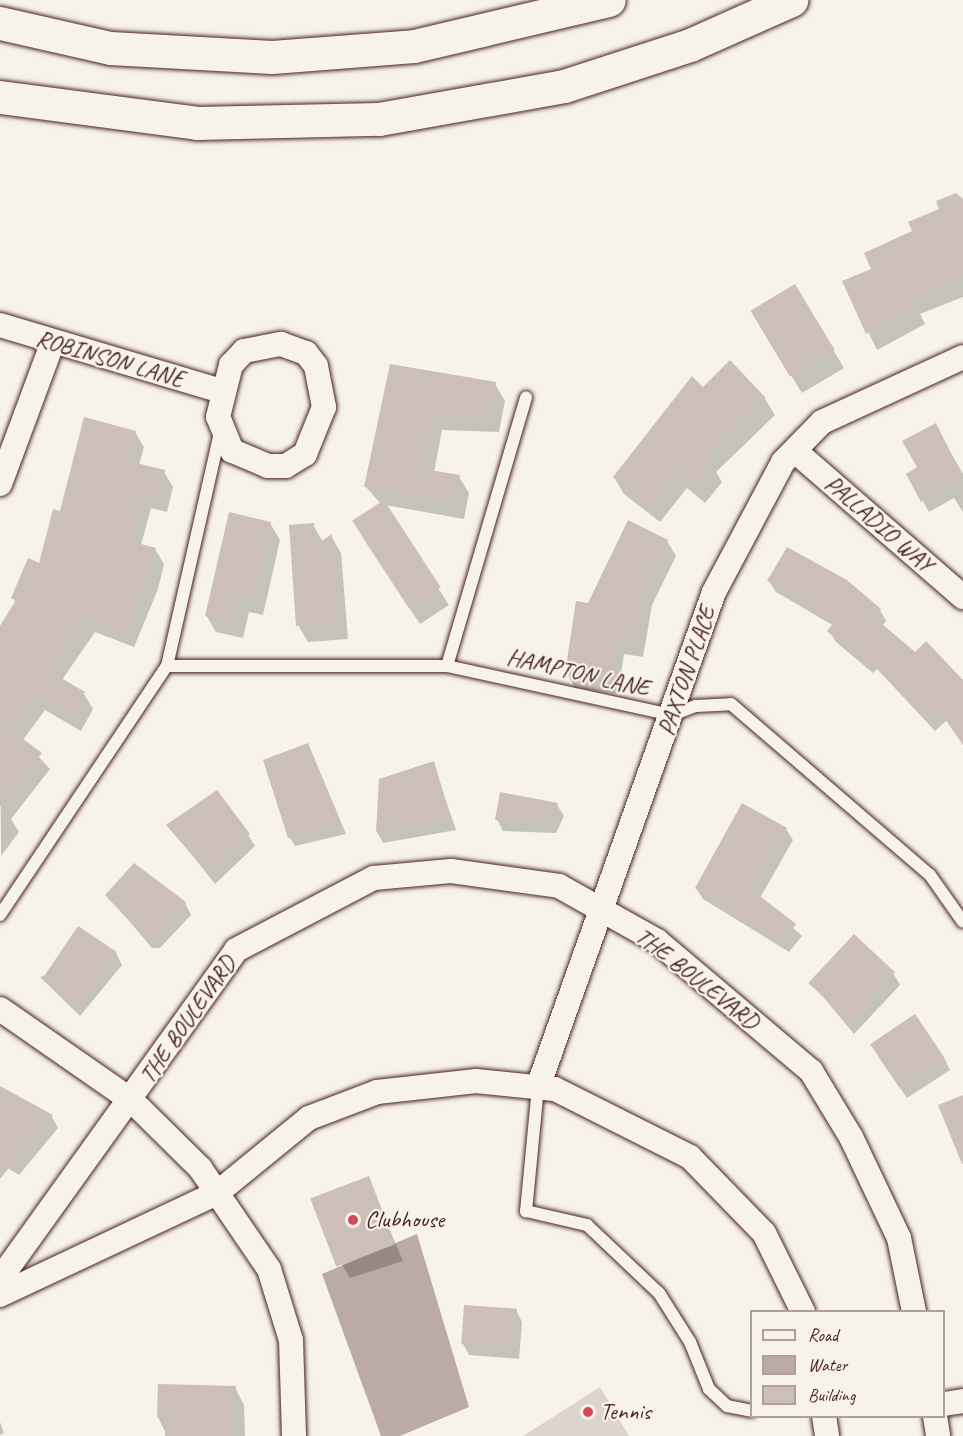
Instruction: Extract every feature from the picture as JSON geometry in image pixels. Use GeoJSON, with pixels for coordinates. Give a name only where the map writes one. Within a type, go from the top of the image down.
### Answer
{"type":"FeatureCollection","features":[{"type":"Feature","properties":{"kind":"main road"},"geometry":{"type":"LineString","coordinates":[[0,23],[110,48],[272,57],[426,44],[609,0]]}},
{"type":"Feature","properties":{"kind":"main road"},"geometry":{"type":"LineString","coordinates":[[0,97],[196,123],[390,118],[500,101],[617,70],[791,0]]}},
{"type":"Feature","properties":{"kind":"street","name":"ROBINSON LANE"},"geometry":{"type":"LineString","coordinates":[[0,325],[52,344],[221,392]]}},
{"type":"Feature","properties":{"kind":"street"},"geometry":{"type":"LineString","coordinates":[[0,484],[52,344]]}},
{"type":"Feature","properties":{"kind":"street"},"geometry":{"type":"LineString","coordinates":[[281,344],[306,353],[316,366],[324,407],[315,439],[305,454],[286,466],[250,461],[232,452],[220,432],[221,392],[244,351],[281,344]]}},
{"type":"Feature","properties":{"kind":"street","name":"PAXTON PLACE"},"geometry":{"type":"LineString","coordinates":[[538,1087],[604,912],[714,592],[795,451],[822,422],[963,357]]}},
{"type":"Feature","properties":{"kind":"street","name":"PALLADIO WAY"},"geometry":{"type":"LineString","coordinates":[[795,451],[963,597]]}},
{"type":"Feature","properties":{"kind":"street","name":"THE BOULEVARD"},"geometry":{"type":"LineString","coordinates":[[0,1279],[131,1100],[236,950],[374,878],[452,872],[559,886],[657,941],[811,1071],[851,1137],[899,1238],[914,1310]]}},
{"type":"Feature","properties":{"kind":"street"},"geometry":{"type":"LineString","coordinates":[[0,1009],[131,1100],[200,1168],[269,1269],[291,1340],[294,1436]]}},
{"type":"Feature","properties":{"kind":"street"},"geometry":{"type":"LineString","coordinates":[[0,1295],[217,1193],[309,1118],[377,1092],[476,1081],[555,1089],[690,1157],[764,1233],[802,1310]]}},
{"type":"Feature","properties":{"kind":"street"},"geometry":{"type":"LineString","coordinates":[[945,1404],[963,1401]]}},
{"type":"Feature","properties":{"kind":"street"},"geometry":{"type":"LineString","coordinates":[[824,1418],[827,1436]]}},
{"type":"Feature","properties":{"kind":"street"},"geometry":{"type":"LineString","coordinates":[[935,1418],[938,1436]]}},
{"type":"Feature","properties":{"kind":"lane"},"geometry":{"type":"LineString","coordinates":[[447,666],[526,397]]}},
{"type":"Feature","properties":{"kind":"lane"},"geometry":{"type":"LineString","coordinates":[[0,915],[167,666],[220,432]]}},
{"type":"Feature","properties":{"kind":"lane","name":"HAMPTON LANE"},"geometry":{"type":"LineString","coordinates":[[167,666],[447,666],[672,715],[696,706],[731,704],[930,875],[963,922]]}},
{"type":"Feature","properties":{"kind":"lane"},"geometry":{"type":"LineString","coordinates":[[538,1087],[526,1211],[587,1226],[659,1293],[690,1342],[709,1389],[727,1406],[750,1411]]}},
{"type":"Feature","properties":{"kind":"shaded area","name":"Tennis"},"geometry":{"type":"Polygon","coordinates":[[[600,1387],[629,1436],[523,1436],[600,1387]]]}},
{"type":"Feature","properties":{"kind":"water"},"geometry":{"type":"Polygon","coordinates":[[[417,1234],[469,1407],[400,1436],[381,1436],[322,1274],[417,1234]]]}},
{"type":"Feature","properties":{"kind":"building"},"geometry":{"type":"Polygon","coordinates":[[[956,193],[963,199],[963,277],[912,297],[916,307],[866,334],[842,281],[871,269],[864,253],[912,231],[908,222],[939,209],[936,201],[956,193]]]}},
{"type":"Feature","properties":{"kind":"building"},"geometry":{"type":"Polygon","coordinates":[[[795,284],[835,350],[790,377],[750,311],[795,284]]]}},
{"type":"Feature","properties":{"kind":"building"},"geometry":{"type":"Polygon","coordinates":[[[730,360],[766,398],[705,457],[714,464],[695,487],[676,472],[650,506],[613,477],[692,376],[703,387],[730,360]]]}},
{"type":"Feature","properties":{"kind":"building"},"geometry":{"type":"Polygon","coordinates":[[[390,364],[496,382],[490,416],[433,414],[423,469],[460,475],[455,503],[364,487],[390,364]]]}},
{"type":"Feature","properties":{"kind":"building"},"geometry":{"type":"Polygon","coordinates":[[[84,417],[136,431],[128,461],[165,470],[158,497],[143,494],[130,541],[156,548],[125,633],[86,617],[49,671],[85,692],[71,716],[36,695],[11,730],[42,753],[0,807],[0,626],[16,600],[11,598],[28,558],[39,563],[53,509],[60,511],[84,417]]]}},
{"type":"Feature","properties":{"kind":"building"},"geometry":{"type":"Polygon","coordinates":[[[936,423],[963,478],[921,502],[906,474],[917,467],[902,441],[936,423]]]}},
{"type":"Feature","properties":{"kind":"building"},"geometry":{"type":"Polygon","coordinates":[[[384,500],[441,587],[409,608],[352,521],[384,500]]]}},
{"type":"Feature","properties":{"kind":"building"},"geometry":{"type":"Polygon","coordinates":[[[229,512],[271,522],[254,599],[239,595],[233,622],[205,616],[229,512]]]}},
{"type":"Feature","properties":{"kind":"building"},"geometry":{"type":"Polygon","coordinates":[[[628,520],[668,540],[644,589],[635,643],[616,640],[610,680],[565,673],[576,601],[588,603],[628,520]]]}},
{"type":"Feature","properties":{"kind":"building"},"geometry":{"type":"Polygon","coordinates":[[[314,523],[316,545],[332,534],[339,623],[296,626],[289,525],[314,523]]]}},
{"type":"Feature","properties":{"kind":"building"},"geometry":{"type":"Polygon","coordinates":[[[787,547],[847,580],[881,609],[874,617],[915,652],[926,641],[963,680],[963,745],[939,710],[928,720],[870,659],[866,663],[827,631],[836,620],[767,581],[787,547]]]}},
{"type":"Feature","properties":{"kind":"building"},"geometry":{"type":"Polygon","coordinates":[[[308,743],[341,822],[288,838],[263,760],[308,743]]]}},
{"type":"Feature","properties":{"kind":"building"},"geometry":{"type":"Polygon","coordinates":[[[434,761],[451,819],[376,832],[379,779],[434,761]]]}},
{"type":"Feature","properties":{"kind":"building"},"geometry":{"type":"Polygon","coordinates":[[[217,790],[250,834],[208,873],[166,825],[217,790]]]}},
{"type":"Feature","properties":{"kind":"building"},"geometry":{"type":"Polygon","coordinates":[[[500,792],[558,803],[550,822],[495,820],[500,792]]]}},
{"type":"Feature","properties":{"kind":"building"},"geometry":{"type":"Polygon","coordinates":[[[742,803],[787,828],[752,890],[796,924],[783,942],[695,888],[742,803]]]}},
{"type":"Feature","properties":{"kind":"building"},"geometry":{"type":"Polygon","coordinates":[[[134,863],[186,902],[149,942],[105,895],[134,863]]]}},
{"type":"Feature","properties":{"kind":"building"},"geometry":{"type":"Polygon","coordinates":[[[78,926],[117,952],[81,1005],[42,979],[78,926]]]}},
{"type":"Feature","properties":{"kind":"building"},"geometry":{"type":"Polygon","coordinates":[[[854,934],[895,972],[849,1021],[808,983],[854,934]]]}},
{"type":"Feature","properties":{"kind":"building"},"geometry":{"type":"Polygon","coordinates":[[[915,1014],[945,1058],[900,1088],[870,1044],[915,1014]]]}},
{"type":"Feature","properties":{"kind":"building"},"geometry":{"type":"Polygon","coordinates":[[[0,1086],[53,1115],[0,1179],[0,1086]]]}},
{"type":"Feature","properties":{"kind":"building"},"geometry":{"type":"Polygon","coordinates":[[[963,1095],[963,1164],[962,1164],[938,1105],[963,1095]]]}},
{"type":"Feature","properties":{"kind":"building","name":"Clubhouse"},"geometry":{"type":"Polygon","coordinates":[[[369,1176],[395,1244],[336,1267],[310,1199],[369,1176]]]}},
{"type":"Feature","properties":{"kind":"building"},"geometry":{"type":"Polygon","coordinates":[[[464,1305],[517,1309],[514,1348],[461,1344],[464,1305]]]}},
{"type":"Feature","properties":{"kind":"building"},"geometry":{"type":"Polygon","coordinates":[[[158,1384],[236,1386],[234,1436],[165,1436],[166,1417],[157,1417],[158,1384]]]}},
{"type":"Feature","properties":{"kind":"place","name":"Clubhouse"},"geometry":{"type":"Point","coordinates":[353,1220]}},
{"type":"Feature","properties":{"kind":"place","name":"Tennis"},"geometry":{"type":"Point","coordinates":[588,1412]}}]}
